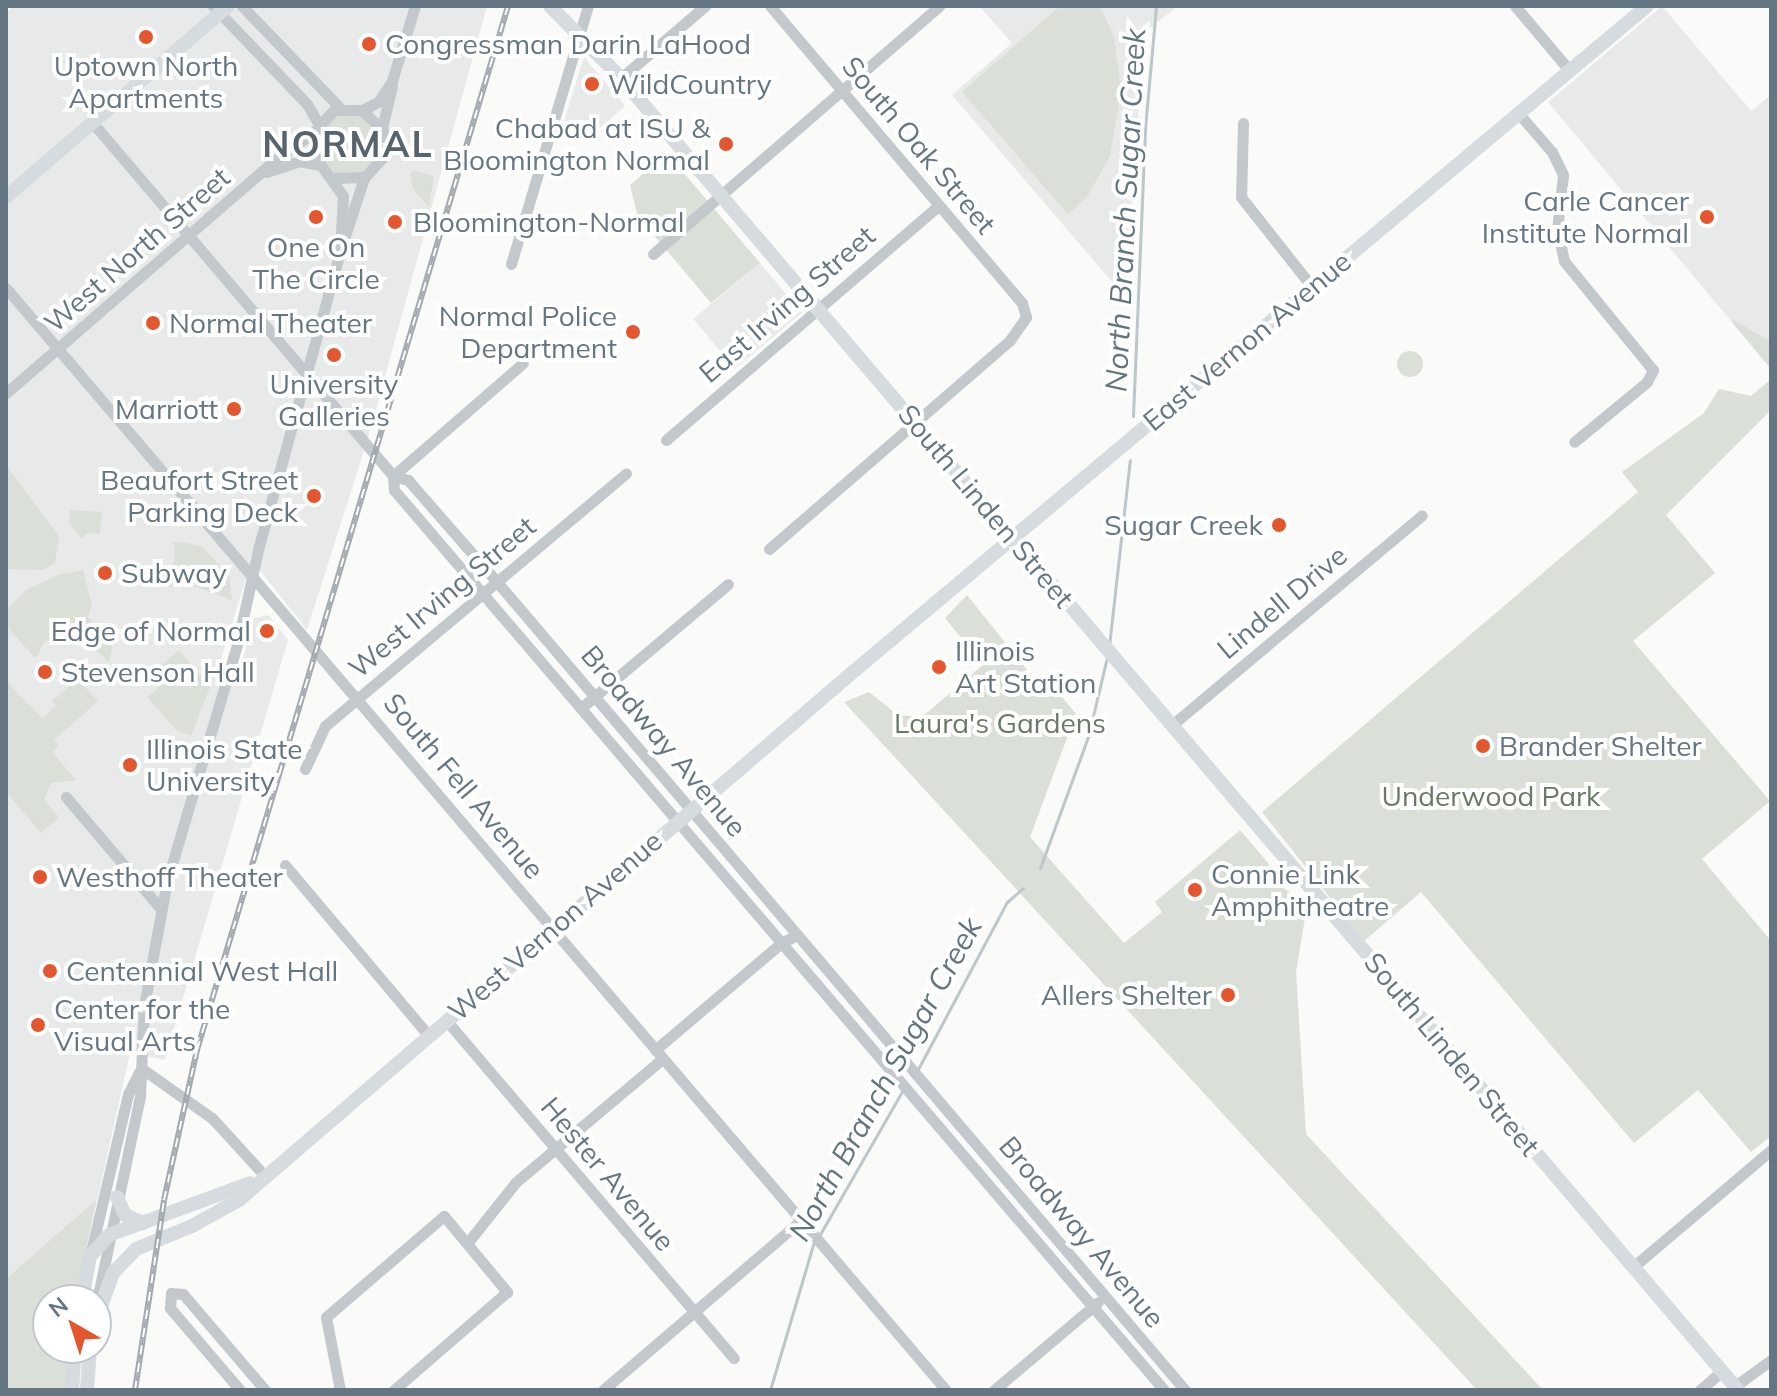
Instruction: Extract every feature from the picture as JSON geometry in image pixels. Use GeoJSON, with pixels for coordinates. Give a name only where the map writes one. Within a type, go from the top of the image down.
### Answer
{"type":"FeatureCollection","features":[{"type":"Feature","properties":{"kind":"main road","name":"South Linden Street"},"geometry":{"type":"LineString","coordinates":[[550,6],[577,28],[621,78],[1736,1388]]}},
{"type":"Feature","properties":{"kind":"main road","name":"South Linden Street"},"geometry":{"type":"LineString","coordinates":[[564,6],[577,28]]}},
{"type":"Feature","properties":{"kind":"main road","name":"East Vernon Avenue"},"geometry":{"type":"LineString","coordinates":[[847,677],[1647,6]]}},
{"type":"Feature","properties":{"kind":"main road"},"geometry":{"type":"LineString","coordinates":[[6,197],[220,8]]}},
{"type":"Feature","properties":{"kind":"main road","name":"West Vernon Avenue"},"geometry":{"type":"LineString","coordinates":[[109,1284],[113,1273],[136,1249],[224,1211],[847,677]]}},
{"type":"Feature","properties":{"kind":"main road","name":"West Vernon Avenue"},"geometry":{"type":"LineString","coordinates":[[90,1256],[109,1235],[217,1199],[264,1175]]}},
{"type":"Feature","properties":{"kind":"main road"},"geometry":{"type":"LineString","coordinates":[[117,1197],[125,1215],[143,1223]]}},
{"type":"Feature","properties":{"kind":"main road"},"geometry":{"type":"LineString","coordinates":[[85,1284],[90,1256]]}},
{"type":"Feature","properties":{"kind":"main road"},"geometry":{"type":"LineString","coordinates":[[72,1390],[74,1364]]}},
{"type":"Feature","properties":{"kind":"main road"},"geometry":{"type":"LineString","coordinates":[[87,1390],[89,1364]]}},
{"type":"Feature","properties":{"kind":"street"},"geometry":{"type":"LineString","coordinates":[[242,6],[341,109]]}},
{"type":"Feature","properties":{"kind":"street"},"geometry":{"type":"LineString","coordinates":[[100,1284],[140,1096],[144,1006],[161,909],[306,372],[340,251],[352,224],[357,188],[382,158],[382,128],[392,81],[415,6]]}},
{"type":"Feature","properties":{"kind":"street"},"geometry":{"type":"LineString","coordinates":[[511,264],[577,28],[588,6]]}},
{"type":"Feature","properties":{"kind":"street"},"geometry":{"type":"LineString","coordinates":[[621,78],[705,6]]}},
{"type":"Feature","properties":{"kind":"street","name":"South Oak Street"},"geometry":{"type":"LineString","coordinates":[[770,6],[1022,303],[1026,317],[1010,340],[916,423]]}},
{"type":"Feature","properties":{"kind":"street"},"geometry":{"type":"LineString","coordinates":[[653,254],[939,6]]}},
{"type":"Feature","properties":{"kind":"street"},"geometry":{"type":"LineString","coordinates":[[1515,6],[1570,71]]}},
{"type":"Feature","properties":{"kind":"street"},"geometry":{"type":"LineString","coordinates":[[220,8],[307,104],[316,127],[313,154],[343,196],[340,251]]}},
{"type":"Feature","properties":{"kind":"street"},"geometry":{"type":"LineString","coordinates":[[316,127],[341,109],[362,110],[378,102],[392,81]]}},
{"type":"Feature","properties":{"kind":"street"},"geometry":{"type":"LineString","coordinates":[[362,110],[382,128]]}},
{"type":"Feature","properties":{"kind":"street"},"geometry":{"type":"LineString","coordinates":[[1519,114],[1552,152],[1563,175],[1557,230],[1564,261],[1653,370],[1647,382],[1574,442]]}},
{"type":"Feature","properties":{"kind":"street","name":"Broadway Avenue"},"geometry":{"type":"LineString","coordinates":[[92,122],[393,476],[408,480],[497,582],[1185,1390]]}},
{"type":"Feature","properties":{"kind":"street"},"geometry":{"type":"LineString","coordinates":[[1243,123],[1241,197],[1312,287]]}},
{"type":"Feature","properties":{"kind":"street","name":"West North Street"},"geometry":{"type":"LineString","coordinates":[[6,393],[316,127]]}},
{"type":"Feature","properties":{"kind":"street","name":"West North Street"},"geometry":{"type":"LineString","coordinates":[[262,174],[299,161],[319,165]]}},
{"type":"Feature","properties":{"kind":"street"},"geometry":{"type":"LineString","coordinates":[[333,178],[365,177]]}},
{"type":"Feature","properties":{"kind":"street","name":"East Irving Street"},"geometry":{"type":"LineString","coordinates":[[666,440],[939,205]]}},
{"type":"Feature","properties":{"kind":"street","name":"South Fell Avenue"},"geometry":{"type":"LineString","coordinates":[[6,288],[946,1390]]}},
{"type":"Feature","properties":{"kind":"street"},"geometry":{"type":"LineString","coordinates":[[393,476],[523,363]]}},
{"type":"Feature","properties":{"kind":"street"},"geometry":{"type":"LineString","coordinates":[[769,549],[916,423]]}},
{"type":"Feature","properties":{"kind":"street","name":"West Irving Street"},"geometry":{"type":"LineString","coordinates":[[305,769],[318,734],[626,473]]}},
{"type":"Feature","properties":{"kind":"street","name":"Broadway Avenue"},"geometry":{"type":"LineString","coordinates":[[393,476],[394,490],[1164,1390]]}},
{"type":"Feature","properties":{"kind":"street","name":"Lindell Drive"},"geometry":{"type":"LineString","coordinates":[[1172,725],[1422,515]]}},
{"type":"Feature","properties":{"kind":"street"},"geometry":{"type":"LineString","coordinates":[[581,708],[728,584]]}},
{"type":"Feature","properties":{"kind":"street"},"geometry":{"type":"LineString","coordinates":[[66,797],[161,909]]}},
{"type":"Feature","properties":{"kind":"street"},"geometry":{"type":"LineString","coordinates":[[285,865],[428,1035]]}},
{"type":"Feature","properties":{"kind":"street"},"geometry":{"type":"LineString","coordinates":[[469,1241],[505,1193],[781,943],[797,935]]}},
{"type":"Feature","properties":{"kind":"street","name":"Hester Avenue"},"geometry":{"type":"LineString","coordinates":[[446,1020],[734,1358]]}},
{"type":"Feature","properties":{"kind":"street"},"geometry":{"type":"LineString","coordinates":[[879,1058],[896,1050]]}},
{"type":"Feature","properties":{"kind":"street"},"geometry":{"type":"LineString","coordinates":[[141,1068],[212,1118],[264,1175]]}},
{"type":"Feature","properties":{"kind":"street"},"geometry":{"type":"LineString","coordinates":[[90,1256],[128,1094],[141,1068]]}},
{"type":"Feature","properties":{"kind":"street"},"geometry":{"type":"LineString","coordinates":[[925,1112],[942,1105]]}},
{"type":"Feature","properties":{"kind":"street"},"geometry":{"type":"LineString","coordinates":[[1633,1267],[1771,1150]]}},
{"type":"Feature","properties":{"kind":"street"},"geometry":{"type":"LineString","coordinates":[[340,1390],[325,1330],[331,1309],[440,1217],[447,1217],[507,1292],[394,1390]]}},
{"type":"Feature","properties":{"kind":"street"},"geometry":{"type":"LineString","coordinates":[[603,1390],[801,1220]]}},
{"type":"Feature","properties":{"kind":"street"},"geometry":{"type":"LineString","coordinates":[[240,1390],[170,1308],[171,1293],[183,1294],[265,1390]]}},
{"type":"Feature","properties":{"kind":"street"},"geometry":{"type":"LineString","coordinates":[[994,1390],[1105,1297]]}},
{"type":"Feature","properties":{"kind":"street"},"geometry":{"type":"LineString","coordinates":[[1736,1388],[1771,1360]]}},
{"type":"Feature","properties":{"kind":"street"},"geometry":{"type":"LineString","coordinates":[[1700,1390],[1722,1371]]}},
{"type":"Feature","properties":{"kind":"shaded area"},"geometry":{"type":"Polygon","coordinates":[[[14,6],[487,6],[368,438],[307,630],[252,560],[215,678],[236,684],[254,618],[268,615],[288,640],[165,1060],[130,1053],[79,1284],[32,1284],[32,1364],[6,1390],[6,12],[14,6]]]}},
{"type":"Feature","properties":{"kind":"shaded area"},"geometry":{"type":"Polygon","coordinates":[[[979,6],[1178,6],[1144,33],[1125,297],[952,95],[1012,43],[979,6]]]}},
{"type":"Feature","properties":{"kind":"shaded area","name":"Carle Cancer Institute Normal"},"geometry":{"type":"Polygon","coordinates":[[[1662,6],[1751,111],[1771,95],[1771,369],[1548,102],[1662,6]]]}},
{"type":"Feature","properties":{"kind":"shaded area"},"geometry":{"type":"Polygon","coordinates":[[[584,57],[625,106],[594,133],[564,121],[584,57]]]}},
{"type":"Feature","properties":{"kind":"shaded area"},"geometry":{"type":"Polygon","coordinates":[[[760,263],[802,313],[735,369],[693,319],[760,263]]]}},
{"type":"Feature","properties":{"kind":"green space"},"geometry":{"type":"Polygon","coordinates":[[[1060,6],[1100,6],[1114,37],[1121,90],[1110,156],[1087,197],[1068,214],[962,92],[1060,6]]]}},
{"type":"Feature","properties":{"kind":"green space"},"geometry":{"type":"Polygon","coordinates":[[[348,114],[370,123],[379,145],[370,167],[348,176],[326,167],[317,145],[326,123],[348,114]]]}},
{"type":"Feature","properties":{"kind":"green space"},"geometry":{"type":"Polygon","coordinates":[[[667,153],[760,263],[711,303],[652,233],[654,226],[637,214],[630,185],[667,153]]]}},
{"type":"Feature","properties":{"kind":"green space"},"geometry":{"type":"Polygon","coordinates":[[[414,171],[434,176],[429,207],[413,189],[410,174],[414,171]]]}},
{"type":"Feature","properties":{"kind":"green space"},"geometry":{"type":"Polygon","coordinates":[[[1734,320],[1771,342],[1771,369],[1732,322],[1734,320]]]}},
{"type":"Feature","properties":{"kind":"green space"},"geometry":{"type":"Polygon","coordinates":[[[1410,351],[1419,355],[1423,364],[1419,373],[1410,377],[1401,373],[1397,364],[1401,355],[1410,351]]]}},
{"type":"Feature","properties":{"kind":"green space","name":"Underwood Park"},"geometry":{"type":"Polygon","coordinates":[[[1771,379],[1771,410],[1666,515],[1715,573],[1633,641],[1770,801],[1702,859],[1771,941],[1771,1136],[1751,1152],[1698,1090],[1634,1143],[1421,892],[1364,941],[1262,812],[1638,492],[1622,472],[1704,413],[1719,389],[1751,396],[1771,379]]]}},
{"type":"Feature","properties":{"kind":"green space"},"geometry":{"type":"Polygon","coordinates":[[[6,465],[59,536],[55,563],[44,570],[6,569],[6,465]]]}},
{"type":"Feature","properties":{"kind":"green space"},"geometry":{"type":"Polygon","coordinates":[[[70,510],[102,512],[100,534],[86,533],[82,539],[69,523],[70,510]]]}},
{"type":"Feature","properties":{"kind":"green space"},"geometry":{"type":"Polygon","coordinates":[[[171,543],[202,546],[229,577],[232,600],[179,581],[170,588],[165,582],[172,584],[175,546],[171,543]]]}},
{"type":"Feature","properties":{"kind":"green space"},"geometry":{"type":"Polygon","coordinates":[[[83,570],[92,605],[88,617],[112,646],[109,662],[75,632],[45,642],[35,658],[6,625],[6,610],[26,590],[58,575],[83,570]]]}},
{"type":"Feature","properties":{"kind":"green space","name":"Laura's Gardens"},"geometry":{"type":"Polygon","coordinates":[[[967,595],[1045,692],[1053,686],[1076,714],[1030,837],[1124,943],[1162,912],[1155,902],[1240,830],[1269,864],[1270,878],[1307,906],[1296,972],[1306,1134],[1543,1390],[1477,1390],[844,702],[869,692],[898,715],[922,717],[983,665],[945,618],[967,595]]]}},
{"type":"Feature","properties":{"kind":"green space"},"geometry":{"type":"Polygon","coordinates":[[[179,650],[210,687],[191,736],[177,731],[147,697],[163,684],[154,672],[179,650]]]}},
{"type":"Feature","properties":{"kind":"green space"},"geometry":{"type":"Polygon","coordinates":[[[77,679],[98,701],[54,740],[58,746],[52,752],[76,780],[51,783],[44,800],[59,817],[41,833],[6,792],[6,681],[42,718],[56,706],[52,701],[77,679]]]}},
{"type":"Feature","properties":{"kind":"green space"},"geometry":{"type":"Polygon","coordinates":[[[96,1200],[79,1284],[32,1284],[32,1364],[68,1364],[66,1390],[6,1390],[6,1279],[96,1200]]]}},
{"type":"Feature","properties":{"kind":"waterway","name":"North Branch Sugar Creek"},"geometry":{"type":"LineString","coordinates":[[1133,416],[1145,128],[1156,6]]}},
{"type":"Feature","properties":{"kind":"waterway","name":"North Branch Sugar Creek"},"geometry":{"type":"LineString","coordinates":[[1109,646],[1130,460]]}},
{"type":"Feature","properties":{"kind":"waterway","name":"North Branch Sugar Creek"},"geometry":{"type":"LineString","coordinates":[[1040,868],[1088,737],[1107,657]]}},
{"type":"Feature","properties":{"kind":"waterway","name":"North Branch Sugar Creek"},"geometry":{"type":"LineString","coordinates":[[917,1071],[1007,902],[1023,888]]}},
{"type":"Feature","properties":{"kind":"waterway","name":"North Branch Sugar Creek"},"geometry":{"type":"LineString","coordinates":[[819,1236],[903,1090]]}},
{"type":"Feature","properties":{"kind":"waterway","name":"North Branch Sugar Creek"},"geometry":{"type":"LineString","coordinates":[[770,1390],[814,1241]]}},
{"type":"Feature","properties":{"kind":"railway"},"geometry":{"type":"LineString","coordinates":[[135,1390],[164,1200],[197,1050],[508,6]]}},
{"type":"Feature","properties":{"kind":"place","name":"Uptown North Apartments"},"geometry":{"type":"Point","coordinates":[146,37]}},
{"type":"Feature","properties":{"kind":"place","name":"Congressman Darin LaHood"},"geometry":{"type":"Point","coordinates":[369,44]}},
{"type":"Feature","properties":{"kind":"place","name":"WildCountry"},"geometry":{"type":"Point","coordinates":[592,84]}},
{"type":"Feature","properties":{"kind":"place","name":"Chabad at ISU & Bloomington Normal"},"geometry":{"type":"Point","coordinates":[726,144]}},
{"type":"Feature","properties":{"kind":"place","name":"One On The Circle"},"geometry":{"type":"Point","coordinates":[316,217]}},
{"type":"Feature","properties":{"kind":"place","name":"Carle Cancer Institute Normal"},"geometry":{"type":"Point","coordinates":[1707,217]}},
{"type":"Feature","properties":{"kind":"place","name":"Bloomington-Normal"},"geometry":{"type":"Point","coordinates":[395,222]}},
{"type":"Feature","properties":{"kind":"place","name":"Normal Theater"},"geometry":{"type":"Point","coordinates":[153,323]}},
{"type":"Feature","properties":{"kind":"place","name":"Normal Police Department"},"geometry":{"type":"Point","coordinates":[633,332]}},
{"type":"Feature","properties":{"kind":"place","name":"University Galleries"},"geometry":{"type":"Point","coordinates":[334,355]}},
{"type":"Feature","properties":{"kind":"place","name":"Marriott"},"geometry":{"type":"Point","coordinates":[234,409]}},
{"type":"Feature","properties":{"kind":"place","name":"Beaufort Street Parking Deck"},"geometry":{"type":"Point","coordinates":[314,496]}},
{"type":"Feature","properties":{"kind":"place","name":"Sugar Creek"},"geometry":{"type":"Point","coordinates":[1279,525]}},
{"type":"Feature","properties":{"kind":"place","name":"Subway"},"geometry":{"type":"Point","coordinates":[105,573]}},
{"type":"Feature","properties":{"kind":"place","name":"Edge of Normal"},"geometry":{"type":"Point","coordinates":[267,631]}},
{"type":"Feature","properties":{"kind":"place","name":"Illinois Art Station"},"geometry":{"type":"Point","coordinates":[939,667]}},
{"type":"Feature","properties":{"kind":"place","name":"Stevenson Hall"},"geometry":{"type":"Point","coordinates":[45,672]}},
{"type":"Feature","properties":{"kind":"place","name":"Brander Shelter"},"geometry":{"type":"Point","coordinates":[1483,746]}},
{"type":"Feature","properties":{"kind":"place","name":"Illinois State University"},"geometry":{"type":"Point","coordinates":[130,765]}},
{"type":"Feature","properties":{"kind":"place","name":"Westhoff Theater"},"geometry":{"type":"Point","coordinates":[40,877]}},
{"type":"Feature","properties":{"kind":"place","name":"Connie Link Amphitheatre"},"geometry":{"type":"Point","coordinates":[1195,890]}},
{"type":"Feature","properties":{"kind":"place","name":"Centennial West Hall"},"geometry":{"type":"Point","coordinates":[50,971]}},
{"type":"Feature","properties":{"kind":"place","name":"Allers Shelter"},"geometry":{"type":"Point","coordinates":[1228,995]}},
{"type":"Feature","properties":{"kind":"place","name":"Center for the Visual Arts"},"geometry":{"type":"Point","coordinates":[38,1025]}},
{"type":"Feature","properties":{"kind":"district","name":"NORMAL"},"geometry":{"type":"Point","coordinates":[348,144]}}]}
